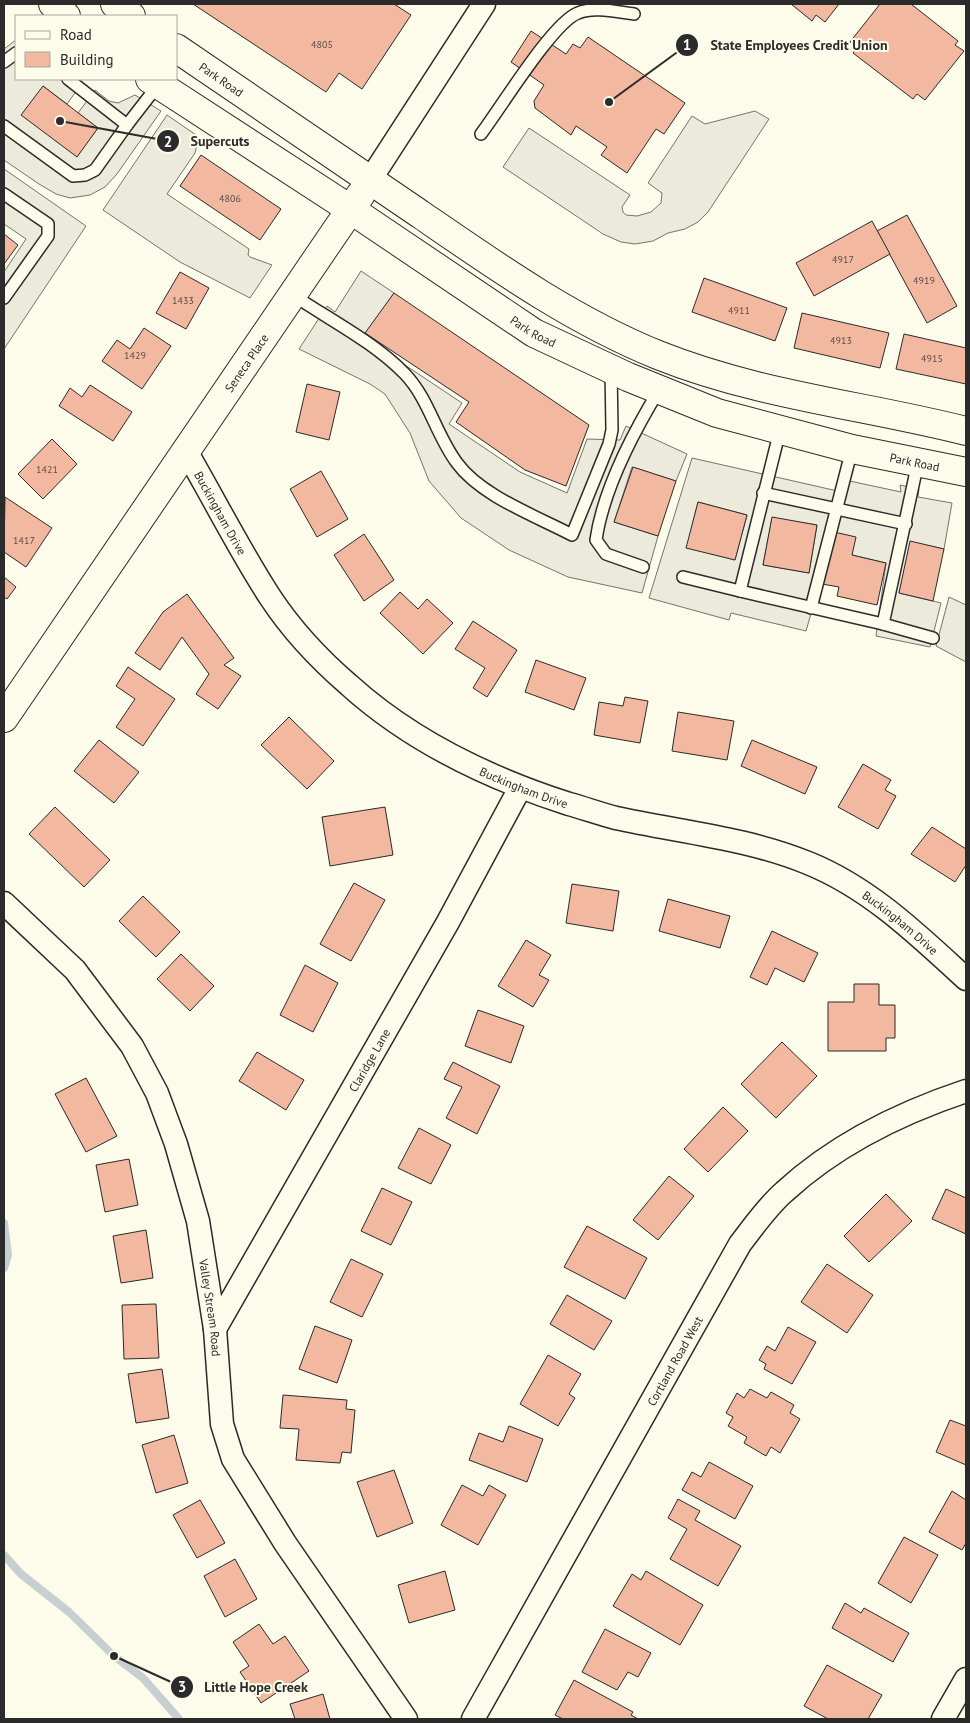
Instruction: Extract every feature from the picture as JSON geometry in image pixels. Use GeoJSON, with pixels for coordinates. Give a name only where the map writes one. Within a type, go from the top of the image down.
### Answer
{"type":"FeatureCollection","features":[{"type":"Feature","properties":{"kind":"main road"},"geometry":{"type":"LineString","coordinates":[[52,4],[65,15]]}},
{"type":"Feature","properties":{"kind":"main road"},"geometry":{"type":"LineString","coordinates":[[115,4],[130,15]]}},
{"type":"Feature","properties":{"kind":"main road","name":"Park Road"},"geometry":{"type":"LineString","coordinates":[[178,49],[527,288],[591,324],[658,355],[728,379],[800,398],[912,417],[966,431]]}},
{"type":"Feature","properties":{"kind":"main road","name":"Park Road"},"geometry":{"type":"LineString","coordinates":[[154,82],[350,209],[534,333],[611,370],[717,413],[852,449],[966,472]]}},
{"type":"Feature","properties":{"kind":"main road","name":"Seneca Place"},"geometry":{"type":"LineString","coordinates":[[4,718],[370,180]]}},
{"type":"Feature","properties":{"kind":"street","name":"Seneca Place"},"geometry":{"type":"LineString","coordinates":[[370,180],[484,4]]}},
{"type":"Feature","properties":{"kind":"street","name":"Buckingham Drive"},"geometry":{"type":"LineString","coordinates":[[186,451],[270,598],[306,642],[349,685],[397,724],[450,757],[520,788],[613,817],[753,845],[808,863],[843,880],[899,918],[966,979]]}},
{"type":"Feature","properties":{"kind":"street","name":"Claridge Lane"},"geometry":{"type":"LineString","coordinates":[[215,1329],[448,922],[520,788]]}},
{"type":"Feature","properties":{"kind":"street","name":"Valley Stream Road"},"geometry":{"type":"LineString","coordinates":[[4,903],[75,970],[132,1046],[157,1093],[176,1144],[198,1220],[215,1329],[222,1424],[233,1459],[285,1543],[406,1719]]}},
{"type":"Feature","properties":{"kind":"street","name":"Cortland Road West"},"geometry":{"type":"LineString","coordinates":[[473,1719],[740,1244],[766,1210],[784,1192],[823,1160],[866,1133],[907,1113],[966,1091]]}},
{"type":"Feature","properties":{"kind":"street"},"geometry":{"type":"LineString","coordinates":[[943,1719],[966,1679]]}},
{"type":"Feature","properties":{"kind":"lane"},"geometry":{"type":"LineString","coordinates":[[482,134],[552,34],[568,17],[580,12],[594,10],[634,14]]}},
{"type":"Feature","properties":{"kind":"lane"},"geometry":{"type":"LineString","coordinates":[[4,62],[15,54]]}},
{"type":"Feature","properties":{"kind":"lane"},"geometry":{"type":"LineString","coordinates":[[69,80],[127,125]]}},
{"type":"Feature","properties":{"kind":"lane"},"geometry":{"type":"LineString","coordinates":[[4,126],[73,176],[85,176],[95,170],[127,125],[154,82]]}},
{"type":"Feature","properties":{"kind":"lane"},"geometry":{"type":"LineString","coordinates":[[4,194],[48,224],[48,236],[4,298]]}},
{"type":"Feature","properties":{"kind":"lane"},"geometry":{"type":"LineString","coordinates":[[293,295],[387,357],[406,375],[424,400],[457,463],[486,490],[572,535],[609,444],[612,430],[611,370]]}},
{"type":"Feature","properties":{"kind":"lane"},"geometry":{"type":"LineString","coordinates":[[643,568],[606,554],[596,540],[600,514],[620,468],[660,390]]}},
{"type":"Feature","properties":{"kind":"lane"},"geometry":{"type":"LineString","coordinates":[[740,591],[763,492],[780,430]]}},
{"type":"Feature","properties":{"kind":"lane"},"geometry":{"type":"LineString","coordinates":[[811,608],[852,449]]}},
{"type":"Feature","properties":{"kind":"lane"},"geometry":{"type":"LineString","coordinates":[[883,624],[918,462]]}},
{"type":"Feature","properties":{"kind":"lane"},"geometry":{"type":"LineString","coordinates":[[763,492],[906,524]]}},
{"type":"Feature","properties":{"kind":"lane"},"geometry":{"type":"LineString","coordinates":[[683,577],[883,624],[933,638]]}},
{"type":"Feature","properties":{"kind":"shaded area"},"geometry":{"type":"Polygon","coordinates":[[[15,41],[15,80],[78,80],[82,83],[67,104],[43,86],[77,156],[98,128],[78,113],[95,90],[109,101],[118,103],[135,95],[161,111],[117,174],[105,187],[90,195],[70,198],[56,194],[4,160],[4,49],[15,41]]]}},
{"type":"Feature","properties":{"kind":"shaded area"},"geometry":{"type":"Polygon","coordinates":[[[755,111],[769,119],[708,212],[698,222],[685,229],[668,233],[653,241],[635,244],[621,242],[603,234],[503,167],[529,128],[630,195],[622,207],[623,212],[626,215],[637,216],[651,212],[661,203],[662,193],[648,183],[692,116],[705,124],[755,111]]]}},
{"type":"Feature","properties":{"kind":"shaded area"},"geometry":{"type":"Polygon","coordinates":[[[167,115],[199,137],[195,153],[167,194],[249,249],[248,255],[250,257],[272,265],[250,298],[180,262],[103,210],[167,115]]]}},
{"type":"Feature","properties":{"kind":"shaded area"},"geometry":{"type":"Polygon","coordinates":[[[4,169],[86,226],[4,349],[4,272],[26,239],[4,224],[4,169]]]}},
{"type":"Feature","properties":{"kind":"shaded area"},"geometry":{"type":"Polygon","coordinates":[[[361,271],[394,293],[363,337],[462,403],[449,424],[520,472],[567,493],[587,439],[620,440],[626,426],[687,454],[676,481],[632,467],[614,522],[658,536],[642,593],[568,577],[509,550],[461,518],[429,481],[410,433],[385,394],[370,384],[299,349],[327,306],[335,312],[361,271]]]}},
{"type":"Feature","properties":{"kind":"shaded area"},"geometry":{"type":"Polygon","coordinates":[[[692,458],[842,492],[845,480],[901,492],[900,485],[919,489],[918,497],[952,503],[944,549],[911,542],[899,593],[941,603],[930,647],[876,636],[886,563],[852,555],[834,533],[806,631],[731,613],[729,620],[649,598],[692,458]],[[698,502],[687,547],[735,560],[747,515],[698,502]],[[772,518],[763,565],[809,573],[817,525],[772,518]]]}},
{"type":"Feature","properties":{"kind":"shaded area"},"geometry":{"type":"Polygon","coordinates":[[[949,597],[966,605],[966,662],[936,646],[949,597]]]}},
{"type":"Feature","properties":{"kind":"building"},"geometry":{"type":"Polygon","coordinates":[[[193,4],[394,4],[411,15],[362,89],[339,73],[326,92],[193,4]]]}},
{"type":"Feature","properties":{"kind":"building"},"geometry":{"type":"Polygon","coordinates":[[[791,4],[839,4],[825,22],[816,15],[812,21],[791,4]]]}},
{"type":"Feature","properties":{"kind":"building"},"geometry":{"type":"Polygon","coordinates":[[[880,4],[911,4],[958,41],[955,45],[964,51],[925,100],[917,94],[913,99],[853,53],[857,48],[850,42],[880,4]]]}},
{"type":"Feature","properties":{"kind":"building"},"geometry":{"type":"Polygon","coordinates":[[[531,31],[566,54],[573,44],[580,48],[588,37],[685,103],[664,134],[656,129],[627,173],[601,155],[607,147],[576,126],[571,135],[535,108],[534,101],[544,85],[511,62],[531,31]]]}},
{"type":"Feature","properties":{"kind":"building"},"geometry":{"type":"Polygon","coordinates":[[[43,86],[98,128],[77,157],[21,115],[43,86]]]}},
{"type":"Feature","properties":{"kind":"building"},"geometry":{"type":"Polygon","coordinates":[[[201,155],[281,209],[260,240],[180,186],[201,155]]]}},
{"type":"Feature","properties":{"kind":"building"},"geometry":{"type":"Polygon","coordinates":[[[907,215],[957,306],[927,323],[877,231],[907,215]]]}},
{"type":"Feature","properties":{"kind":"building"},"geometry":{"type":"Polygon","coordinates":[[[872,221],[890,254],[814,296],[796,263],[872,221]]]}},
{"type":"Feature","properties":{"kind":"building"},"geometry":{"type":"Polygon","coordinates":[[[4,234],[18,245],[4,264],[4,234]]]}},
{"type":"Feature","properties":{"kind":"building"},"geometry":{"type":"Polygon","coordinates":[[[180,272],[209,288],[186,329],[156,313],[180,272]]]}},
{"type":"Feature","properties":{"kind":"building"},"geometry":{"type":"Polygon","coordinates":[[[704,278],[787,308],[775,341],[692,312],[704,278]]]}},
{"type":"Feature","properties":{"kind":"building"},"geometry":{"type":"Polygon","coordinates":[[[394,293],[589,425],[566,486],[525,470],[456,422],[469,402],[365,333],[394,293]]]}},
{"type":"Feature","properties":{"kind":"building"},"geometry":{"type":"Polygon","coordinates":[[[802,313],[889,333],[880,368],[794,348],[802,313]]]}},
{"type":"Feature","properties":{"kind":"building"},"geometry":{"type":"Polygon","coordinates":[[[144,328],[171,346],[142,389],[102,361],[117,340],[130,349],[144,328]]]}},
{"type":"Feature","properties":{"kind":"building"},"geometry":{"type":"Polygon","coordinates":[[[904,334],[966,348],[966,384],[896,369],[904,334]]]}},
{"type":"Feature","properties":{"kind":"building"},"geometry":{"type":"Polygon","coordinates":[[[307,384],[340,392],[329,440],[296,432],[307,384]]]}},
{"type":"Feature","properties":{"kind":"building"},"geometry":{"type":"Polygon","coordinates":[[[90,385],[132,412],[113,441],[59,406],[70,388],[82,397],[90,385]]]}},
{"type":"Feature","properties":{"kind":"building"},"geometry":{"type":"Polygon","coordinates":[[[52,439],[77,464],[43,499],[18,474],[52,439]]]}},
{"type":"Feature","properties":{"kind":"building"},"geometry":{"type":"Polygon","coordinates":[[[633,467],[676,481],[658,536],[614,522],[633,467]]]}},
{"type":"Feature","properties":{"kind":"building"},"geometry":{"type":"Polygon","coordinates":[[[321,471],[348,519],[317,537],[290,489],[321,471]]]}},
{"type":"Feature","properties":{"kind":"building"},"geometry":{"type":"Polygon","coordinates":[[[5,497],[52,528],[26,567],[4,552],[5,497]]]}},
{"type":"Feature","properties":{"kind":"building"},"geometry":{"type":"Polygon","coordinates":[[[698,502],[747,515],[735,560],[686,548],[698,502]]]}},
{"type":"Feature","properties":{"kind":"building"},"geometry":{"type":"Polygon","coordinates":[[[772,517],[817,525],[809,573],[763,565],[772,517]]]}},
{"type":"Feature","properties":{"kind":"building"},"geometry":{"type":"Polygon","coordinates":[[[834,532],[856,537],[852,555],[886,563],[877,605],[837,596],[839,587],[822,584],[834,532]]]}},
{"type":"Feature","properties":{"kind":"building"},"geometry":{"type":"Polygon","coordinates":[[[364,534],[394,580],[364,601],[334,555],[364,534]]]}},
{"type":"Feature","properties":{"kind":"building"},"geometry":{"type":"Polygon","coordinates":[[[910,541],[944,549],[933,601],[899,593],[910,541]]]}},
{"type":"Feature","properties":{"kind":"building"},"geometry":{"type":"Polygon","coordinates":[[[4,577],[16,587],[7,599],[4,597],[4,577]]]}},
{"type":"Feature","properties":{"kind":"building"},"geometry":{"type":"Polygon","coordinates":[[[400,592],[418,609],[427,599],[453,623],[423,654],[380,613],[400,592]]]}},
{"type":"Feature","properties":{"kind":"building"},"geometry":{"type":"Polygon","coordinates":[[[187,594],[234,658],[224,665],[241,676],[218,709],[196,694],[209,674],[182,637],[160,670],[135,653],[163,612],[187,594]]]}},
{"type":"Feature","properties":{"kind":"building"},"geometry":{"type":"Polygon","coordinates":[[[473,621],[517,650],[487,697],[473,688],[485,668],[455,649],[473,621]]]}},
{"type":"Feature","properties":{"kind":"building"},"geometry":{"type":"Polygon","coordinates":[[[536,660],[586,678],[574,710],[525,692],[536,660]]]}},
{"type":"Feature","properties":{"kind":"building"},"geometry":{"type":"Polygon","coordinates":[[[128,667],[175,699],[143,746],[116,727],[135,699],[116,686],[128,667]]]}},
{"type":"Feature","properties":{"kind":"building"},"geometry":{"type":"Polygon","coordinates":[[[625,697],[648,701],[640,743],[594,735],[599,702],[623,706],[625,697]]]}},
{"type":"Feature","properties":{"kind":"building"},"geometry":{"type":"Polygon","coordinates":[[[678,712],[734,721],[727,760],[672,751],[678,712]]]}},
{"type":"Feature","properties":{"kind":"building"},"geometry":{"type":"Polygon","coordinates":[[[289,717],[334,761],[307,789],[261,745],[289,717]]]}},
{"type":"Feature","properties":{"kind":"building"},"geometry":{"type":"Polygon","coordinates":[[[99,740],[139,772],[114,803],[74,771],[99,740]]]}},
{"type":"Feature","properties":{"kind":"building"},"geometry":{"type":"Polygon","coordinates":[[[752,740],[817,767],[805,794],[741,766],[752,740]]]}},
{"type":"Feature","properties":{"kind":"building"},"geometry":{"type":"Polygon","coordinates":[[[863,764],[891,780],[885,790],[896,796],[878,829],[838,807],[863,764]]]}},
{"type":"Feature","properties":{"kind":"building"},"geometry":{"type":"Polygon","coordinates":[[[55,807],[110,860],[84,887],[29,834],[55,807]]]}},
{"type":"Feature","properties":{"kind":"building"},"geometry":{"type":"Polygon","coordinates":[[[385,807],[393,855],[330,866],[322,817],[385,807]]]}},
{"type":"Feature","properties":{"kind":"building"},"geometry":{"type":"Polygon","coordinates":[[[932,827],[966,849],[966,865],[955,882],[911,854],[932,827]]]}},
{"type":"Feature","properties":{"kind":"building"},"geometry":{"type":"Polygon","coordinates":[[[354,883],[385,900],[351,961],[320,944],[354,883]]]}},
{"type":"Feature","properties":{"kind":"building"},"geometry":{"type":"Polygon","coordinates":[[[572,884],[619,891],[613,931],[566,923],[572,884]]]}},
{"type":"Feature","properties":{"kind":"building"},"geometry":{"type":"Polygon","coordinates":[[[143,896],[180,932],[156,957],[119,921],[143,896]]]}},
{"type":"Feature","properties":{"kind":"building"},"geometry":{"type":"Polygon","coordinates":[[[668,899],[730,916],[720,948],[659,931],[668,899]]]}},
{"type":"Feature","properties":{"kind":"building"},"geometry":{"type":"Polygon","coordinates":[[[772,931],[818,953],[804,982],[775,968],[767,985],[750,977],[772,931]]]}},
{"type":"Feature","properties":{"kind":"building"},"geometry":{"type":"Polygon","coordinates":[[[526,940],[551,955],[539,975],[549,980],[533,1007],[498,986],[526,940]]]}},
{"type":"Feature","properties":{"kind":"building"},"geometry":{"type":"Polygon","coordinates":[[[181,954],[214,986],[190,1011],[157,979],[181,954]]]}},
{"type":"Feature","properties":{"kind":"building"},"geometry":{"type":"Polygon","coordinates":[[[305,965],[338,983],[313,1032],[280,1015],[305,965]]]}},
{"type":"Feature","properties":{"kind":"building"},"geometry":{"type":"Polygon","coordinates":[[[854,984],[879,984],[879,1005],[895,1005],[895,1038],[886,1038],[886,1051],[828,1051],[828,1002],[854,1002],[854,984]]]}},
{"type":"Feature","properties":{"kind":"building"},"geometry":{"type":"Polygon","coordinates":[[[478,1010],[524,1026],[511,1063],[465,1046],[478,1010]]]}},
{"type":"Feature","properties":{"kind":"building"},"geometry":{"type":"Polygon","coordinates":[[[782,1042],[817,1076],[776,1118],[741,1084],[782,1042]]]}},
{"type":"Feature","properties":{"kind":"building"},"geometry":{"type":"Polygon","coordinates":[[[257,1052],[304,1080],[286,1110],[239,1081],[257,1052]]]}},
{"type":"Feature","properties":{"kind":"building"},"geometry":{"type":"Polygon","coordinates":[[[453,1062],[500,1086],[477,1134],[446,1118],[462,1087],[444,1079],[453,1062]]]}},
{"type":"Feature","properties":{"kind":"building"},"geometry":{"type":"Polygon","coordinates":[[[86,1078],[117,1136],[86,1152],[55,1094],[86,1078]]]}},
{"type":"Feature","properties":{"kind":"building"},"geometry":{"type":"Polygon","coordinates":[[[723,1107],[748,1131],[708,1172],[684,1149],[723,1107]]]}},
{"type":"Feature","properties":{"kind":"building"},"geometry":{"type":"Polygon","coordinates":[[[419,1128],[451,1145],[431,1184],[398,1168],[419,1128]]]}},
{"type":"Feature","properties":{"kind":"building"},"geometry":{"type":"Polygon","coordinates":[[[129,1159],[138,1205],[105,1212],[96,1165],[129,1159]]]}},
{"type":"Feature","properties":{"kind":"building"},"geometry":{"type":"Polygon","coordinates":[[[669,1176],[694,1196],[658,1240],[633,1220],[669,1176]]]}},
{"type":"Feature","properties":{"kind":"building"},"geometry":{"type":"Polygon","coordinates":[[[382,1188],[412,1202],[391,1245],[361,1231],[382,1188]]]}},
{"type":"Feature","properties":{"kind":"building"},"geometry":{"type":"Polygon","coordinates":[[[946,1189],[966,1198],[966,1234],[932,1219],[946,1189]]]}},
{"type":"Feature","properties":{"kind":"building"},"geometry":{"type":"Polygon","coordinates":[[[886,1194],[912,1221],[869,1262],[844,1236],[886,1194]]]}},
{"type":"Feature","properties":{"kind":"building"},"geometry":{"type":"Polygon","coordinates":[[[587,1226],[647,1258],[625,1299],[564,1267],[587,1226]]]}},
{"type":"Feature","properties":{"kind":"building"},"geometry":{"type":"Polygon","coordinates":[[[146,1230],[153,1278],[121,1283],[113,1236],[146,1230]]]}},
{"type":"Feature","properties":{"kind":"building"},"geometry":{"type":"Polygon","coordinates":[[[351,1259],[383,1274],[362,1317],[330,1302],[351,1259]]]}},
{"type":"Feature","properties":{"kind":"building"},"geometry":{"type":"Polygon","coordinates":[[[827,1264],[873,1295],[847,1333],[801,1302],[827,1264]]]}},
{"type":"Feature","properties":{"kind":"building"},"geometry":{"type":"Polygon","coordinates":[[[567,1295],[612,1321],[594,1350],[550,1324],[567,1295]]]}},
{"type":"Feature","properties":{"kind":"building"},"geometry":{"type":"Polygon","coordinates":[[[156,1304],[159,1358],[124,1359],[122,1305],[156,1304]]]}},
{"type":"Feature","properties":{"kind":"building"},"geometry":{"type":"Polygon","coordinates":[[[315,1326],[352,1340],[337,1383],[299,1369],[315,1326]]]}},
{"type":"Feature","properties":{"kind":"building"},"geometry":{"type":"Polygon","coordinates":[[[788,1327],[816,1342],[792,1384],[764,1369],[766,1364],[759,1360],[767,1346],[775,1351],[788,1327]]]}},
{"type":"Feature","properties":{"kind":"building"},"geometry":{"type":"Polygon","coordinates":[[[548,1355],[581,1374],[569,1394],[575,1398],[558,1426],[520,1404],[548,1355]]]}},
{"type":"Feature","properties":{"kind":"building"},"geometry":{"type":"Polygon","coordinates":[[[162,1369],[169,1418],[136,1423],[128,1374],[162,1369]]]}},
{"type":"Feature","properties":{"kind":"building"},"geometry":{"type":"Polygon","coordinates":[[[750,1389],[767,1398],[771,1392],[794,1405],[790,1413],[800,1419],[780,1453],[771,1447],[766,1456],[744,1443],[747,1437],[728,1426],[733,1417],[726,1413],[737,1393],[744,1398],[750,1389]]]}},
{"type":"Feature","properties":{"kind":"building"},"geometry":{"type":"Polygon","coordinates":[[[283,1395],[347,1400],[346,1409],[355,1410],[351,1453],[342,1452],[340,1463],[296,1460],[299,1429],[280,1428],[283,1395]]]}},
{"type":"Feature","properties":{"kind":"building"},"geometry":{"type":"Polygon","coordinates":[[[950,1420],[966,1426],[966,1465],[936,1452],[950,1420]]]}},
{"type":"Feature","properties":{"kind":"building"},"geometry":{"type":"Polygon","coordinates":[[[509,1426],[543,1439],[527,1482],[469,1460],[479,1433],[503,1442],[509,1426]]]}},
{"type":"Feature","properties":{"kind":"building"},"geometry":{"type":"Polygon","coordinates":[[[174,1435],[188,1483],[156,1493],[142,1445],[174,1435]]]}},
{"type":"Feature","properties":{"kind":"building"},"geometry":{"type":"Polygon","coordinates":[[[709,1462],[753,1486],[735,1519],[682,1490],[692,1472],[701,1477],[709,1462]]]}},
{"type":"Feature","properties":{"kind":"building"},"geometry":{"type":"Polygon","coordinates":[[[394,1470],[413,1523],[377,1537],[357,1482],[394,1470]]]}},
{"type":"Feature","properties":{"kind":"building"},"geometry":{"type":"Polygon","coordinates":[[[462,1485],[483,1496],[489,1485],[506,1495],[478,1545],[441,1525],[462,1485]]]}},
{"type":"Feature","properties":{"kind":"building"},"geometry":{"type":"Polygon","coordinates":[[[952,1491],[966,1500],[966,1543],[962,1550],[929,1532],[952,1491]]]}},
{"type":"Feature","properties":{"kind":"building"},"geometry":{"type":"Polygon","coordinates":[[[678,1499],[700,1511],[695,1520],[741,1546],[718,1586],[670,1559],[687,1529],[668,1518],[678,1499]]]}},
{"type":"Feature","properties":{"kind":"building"},"geometry":{"type":"Polygon","coordinates":[[[200,1500],[225,1543],[197,1558],[173,1515],[200,1500]]]}},
{"type":"Feature","properties":{"kind":"building"},"geometry":{"type":"Polygon","coordinates":[[[904,1537],[938,1555],[911,1603],[878,1583],[904,1537]]]}},
{"type":"Feature","properties":{"kind":"building"},"geometry":{"type":"Polygon","coordinates":[[[235,1559],[257,1599],[225,1617],[204,1576],[235,1559]]]}},
{"type":"Feature","properties":{"kind":"building"},"geometry":{"type":"Polygon","coordinates":[[[445,1571],[455,1610],[409,1623],[398,1585],[445,1571]]]}},
{"type":"Feature","properties":{"kind":"building"},"geometry":{"type":"Polygon","coordinates":[[[646,1571],[703,1605],[680,1645],[613,1606],[632,1574],[641,1580],[646,1571]]]}},
{"type":"Feature","properties":{"kind":"building"},"geometry":{"type":"Polygon","coordinates":[[[845,1603],[861,1613],[864,1608],[909,1633],[893,1662],[832,1628],[845,1603]]]}},
{"type":"Feature","properties":{"kind":"building"},"geometry":{"type":"Polygon","coordinates":[[[259,1624],[273,1644],[285,1636],[309,1671],[261,1703],[240,1672],[249,1666],[233,1642],[259,1624]]]}},
{"type":"Feature","properties":{"kind":"building"},"geometry":{"type":"Polygon","coordinates":[[[605,1629],[651,1653],[638,1677],[628,1672],[617,1690],[582,1672],[605,1629]]]}},
{"type":"Feature","properties":{"kind":"building"},"geometry":{"type":"Polygon","coordinates":[[[827,1665],[882,1695],[868,1719],[828,1719],[804,1706],[827,1665]]]}},
{"type":"Feature","properties":{"kind":"building"},"geometry":{"type":"Polygon","coordinates":[[[574,1680],[633,1712],[631,1715],[638,1719],[563,1719],[555,1715],[574,1680]]]}},
{"type":"Feature","properties":{"kind":"building"},"geometry":{"type":"Polygon","coordinates":[[[323,1694],[330,1719],[295,1719],[290,1704],[323,1694]]]}},
{"type":"Feature","properties":{"kind":"waterway"},"geometry":{"type":"LineString","coordinates":[[4,1223],[8,1255],[4,1268]]}},
{"type":"Feature","properties":{"kind":"waterway"},"geometry":{"type":"LineString","coordinates":[[4,1555],[21,1574],[69,1612],[114,1656],[143,1678],[179,1719]]}},
{"type":"Feature","properties":{"kind":"place","name":"State Employees Credit Union"},"geometry":{"type":"Point","coordinates":[609,102]}},
{"type":"Feature","properties":{"kind":"place","name":"Supercuts"},"geometry":{"type":"Point","coordinates":[60,121]}},
{"type":"Feature","properties":{"kind":"place","name":"Little Hope Creek"},"geometry":{"type":"Point","coordinates":[114,1656]}}]}
